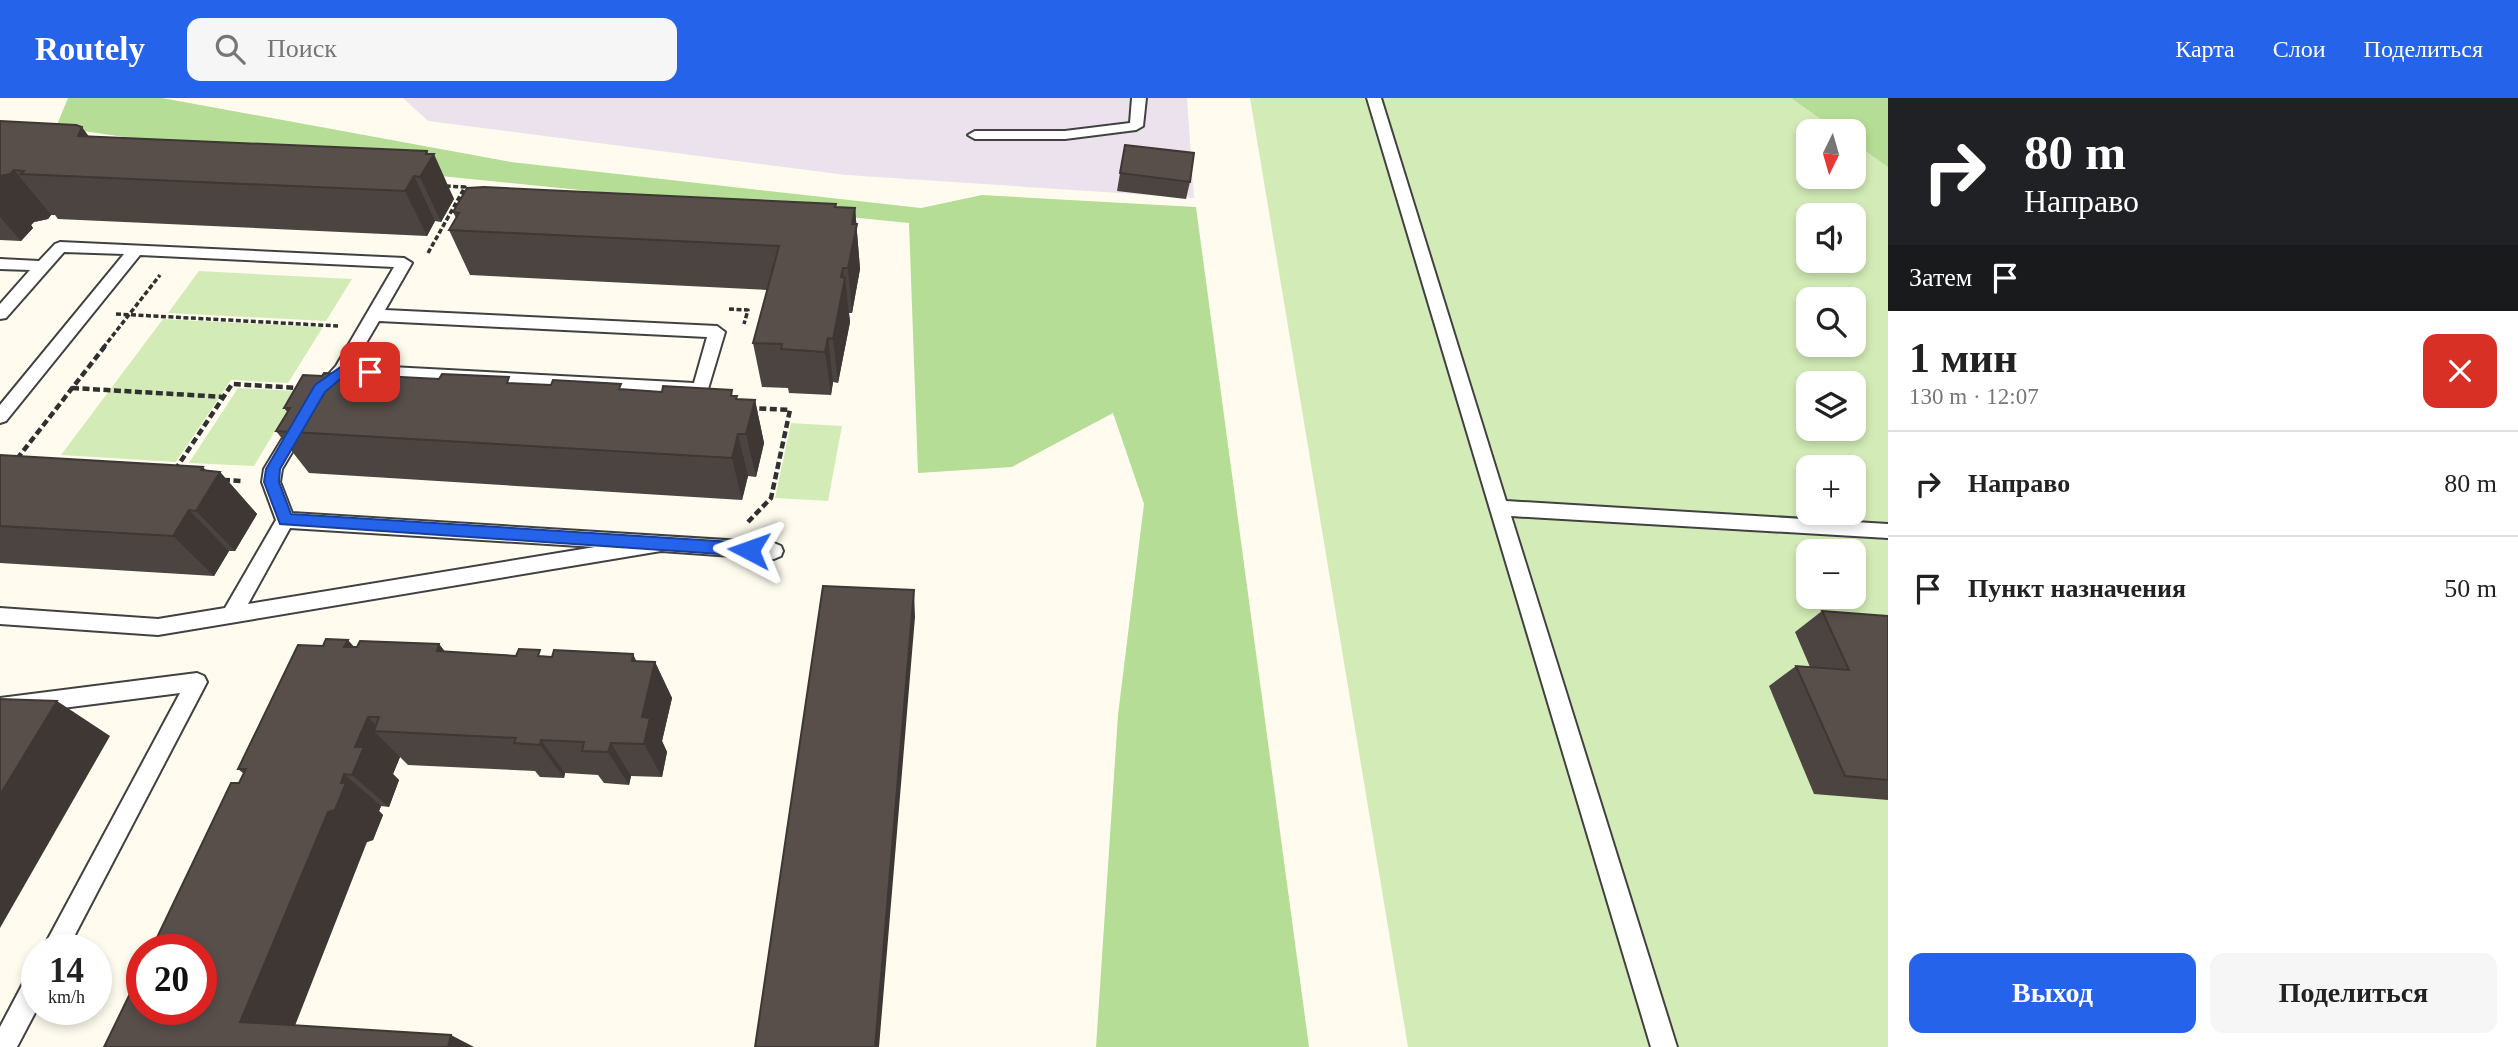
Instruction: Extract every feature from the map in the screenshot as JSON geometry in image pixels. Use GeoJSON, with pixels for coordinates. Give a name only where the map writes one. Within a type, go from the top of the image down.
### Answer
{"type":"FeatureCollection","features":[{"type":"Feature","properties":{"kind":"lane"},"geometry":{"type":"LineString","coordinates":[[975,135],[1065,135],[1136,126],[1139,98]]}},
{"type":"Feature","properties":{"kind":"lane"},"geometry":{"type":"LineString","coordinates":[[1374,98],[1664,1047]]}},
{"type":"Feature","properties":{"kind":"lane"},"geometry":{"type":"LineString","coordinates":[[0,314],[60,247],[404,263],[342,370],[320,389]]}},
{"type":"Feature","properties":{"kind":"lane"},"geometry":{"type":"LineString","coordinates":[[0,417],[136,250]]}},
{"type":"Feature","properties":{"kind":"lane"},"geometry":{"type":"LineString","coordinates":[[0,264],[43,266]]}},
{"type":"Feature","properties":{"kind":"lane"},"geometry":{"type":"LineString","coordinates":[[342,370],[700,389],[717,332],[371,321]]}},
{"type":"Feature","properties":{"kind":"lane"},"geometry":{"type":"LineString","coordinates":[[232,614],[285,520],[271,482],[273,469],[306,412]]}},
{"type":"Feature","properties":{"kind":"lane"},"geometry":{"type":"LineString","coordinates":[[1499,508],[1888,531]]}},
{"type":"Feature","properties":{"kind":"lane"},"geometry":{"type":"LineString","coordinates":[[285,520],[774,551]]}},
{"type":"Feature","properties":{"kind":"lane"},"geometry":{"type":"LineString","coordinates":[[0,616],[158,627],[662,544]]}},
{"type":"Feature","properties":{"kind":"lane"},"geometry":{"type":"LineString","coordinates":[[0,707],[197,682],[63,934]]}},
{"type":"Feature","properties":{"kind":"lane"},"geometry":{"type":"LineString","coordinates":[[3,1047],[21,1013]]}},
{"type":"Feature","properties":{"kind":"path"},"geometry":{"type":"LineString","coordinates":[[424,260],[465,187],[437,185]]}},
{"type":"Feature","properties":{"kind":"path"},"geometry":{"type":"LineString","coordinates":[[10,468],[177,252]]}},
{"type":"Feature","properties":{"kind":"path"},"geometry":{"type":"LineString","coordinates":[[85,313],[371,321]]}},
{"type":"Feature","properties":{"kind":"path"},"geometry":{"type":"LineString","coordinates":[[171,477],[232,384],[320,389]]}},
{"type":"Feature","properties":{"kind":"path"},"geometry":{"type":"LineString","coordinates":[[71,388],[224,397]]}},
{"type":"Feature","properties":{"kind":"path"},"geometry":{"type":"LineString","coordinates":[[221,480],[271,482]]}},
{"type":"Feature","properties":{"kind":"shaded area"},"geometry":{"type":"Polygon","coordinates":[[[403,98],[1187,98],[1194,198],[846,175],[428,121],[403,98]]]}},
{"type":"Feature","properties":{"kind":"green space"},"geometry":{"type":"Polygon","coordinates":[[[68,98],[162,98],[511,162],[921,208],[982,195],[1196,207],[1309,1047],[1096,1047],[1118,715],[1144,504],[1113,413],[1012,467],[918,473],[909,223],[282,160],[56,127],[68,98]]]}},
{"type":"Feature","properties":{"kind":"green space"},"geometry":{"type":"Polygon","coordinates":[[[1250,98],[1888,98],[1888,1047],[1408,1047],[1250,98]]]}},
{"type":"Feature","properties":{"kind":"green space"},"geometry":{"type":"Polygon","coordinates":[[[1791,98],[1888,98],[1888,167],[1866,151],[1866,119],[1821,119],[1791,98]]]}},
{"type":"Feature","properties":{"kind":"green space"},"geometry":{"type":"Polygon","coordinates":[[[199,271],[352,279],[326,321],[168,313],[199,271]]]}},
{"type":"Feature","properties":{"kind":"green space"},"geometry":{"type":"Polygon","coordinates":[[[163,319],[323,327],[288,383],[231,380],[176,462],[61,455],[163,319]]]}},
{"type":"Feature","properties":{"kind":"green space"},"geometry":{"type":"Polygon","coordinates":[[[238,388],[299,391],[254,466],[189,463],[238,388]]]}},
{"type":"Feature","properties":{"kind":"green space"},"geometry":{"type":"Polygon","coordinates":[[[791,423],[842,426],[828,501],[775,498],[791,423]]]}},
{"type":"Feature","properties":{"kind":"building"},"geometry":{"type":"Polygon","coordinates":[[[0,121],[76,125],[82,127],[78,136],[427,151],[426,154],[434,154],[420,177],[414,176],[405,191],[21,174],[24,171],[14,170],[10,174],[0,176],[0,121]]]}},
{"type":"Feature","properties":{"kind":"building"},"geometry":{"type":"Polygon","coordinates":[[[1125,145],[1194,153],[1190,182],[1120,173],[1125,145]]]}},
{"type":"Feature","properties":{"kind":"building"},"geometry":{"type":"Polygon","coordinates":[[[467,188],[836,204],[835,207],[855,208],[852,224],[857,224],[848,268],[843,268],[841,277],[845,278],[833,339],[828,338],[825,352],[781,349],[782,344],[753,343],[779,246],[449,230],[459,213],[453,212],[467,188]]]}},
{"type":"Feature","properties":{"kind":"building"},"geometry":{"type":"Polygon","coordinates":[[[324,373],[439,379],[442,374],[509,377],[507,383],[551,385],[553,380],[621,384],[619,389],[662,392],[663,386],[732,390],[731,396],[737,396],[736,399],[755,400],[746,434],[738,434],[732,458],[276,431],[290,408],[284,408],[303,375],[322,376],[324,373]]]}},
{"type":"Feature","properties":{"kind":"building"},"geometry":{"type":"Polygon","coordinates":[[[0,455],[203,467],[201,470],[220,472],[196,511],[189,510],[173,536],[0,526],[0,455]]]}},
{"type":"Feature","properties":{"kind":"building"},"geometry":{"type":"Polygon","coordinates":[[[823,586],[914,590],[875,1047],[755,1047],[823,586]]]}},
{"type":"Feature","properties":{"kind":"building"},"geometry":{"type":"Polygon","coordinates":[[[1822,611],[1888,616],[1888,780],[1845,776],[1796,666],[1849,670],[1822,611]]]}},
{"type":"Feature","properties":{"kind":"building"},"geometry":{"type":"Polygon","coordinates":[[[326,639],[348,640],[344,647],[357,647],[360,641],[439,644],[437,651],[516,656],[519,649],[540,650],[538,656],[552,657],[554,650],[633,654],[632,661],[655,662],[642,717],[650,718],[644,744],[611,743],[608,752],[582,751],[584,742],[541,740],[540,745],[514,743],[516,738],[374,731],[379,717],[368,717],[355,747],[364,747],[352,775],[344,774],[341,783],[346,783],[335,810],[328,812],[240,1022],[451,1035],[448,1047],[104,1047],[126,1002],[126,1025],[217,1025],[217,934],[159,934],[231,783],[239,783],[246,769],[238,769],[298,645],[323,646],[326,639]]]}},
{"type":"Feature","properties":{"kind":"building"},"geometry":{"type":"Polygon","coordinates":[[[0,699],[57,701],[0,795],[0,699]]]}},
{"type":"Feature","properties":{"kind":"route"},"geometry":{"type":"LineString","coordinates":[[370,372],[342,370],[320,389],[273,469],[271,482],[285,520],[749,550]]}}]}
